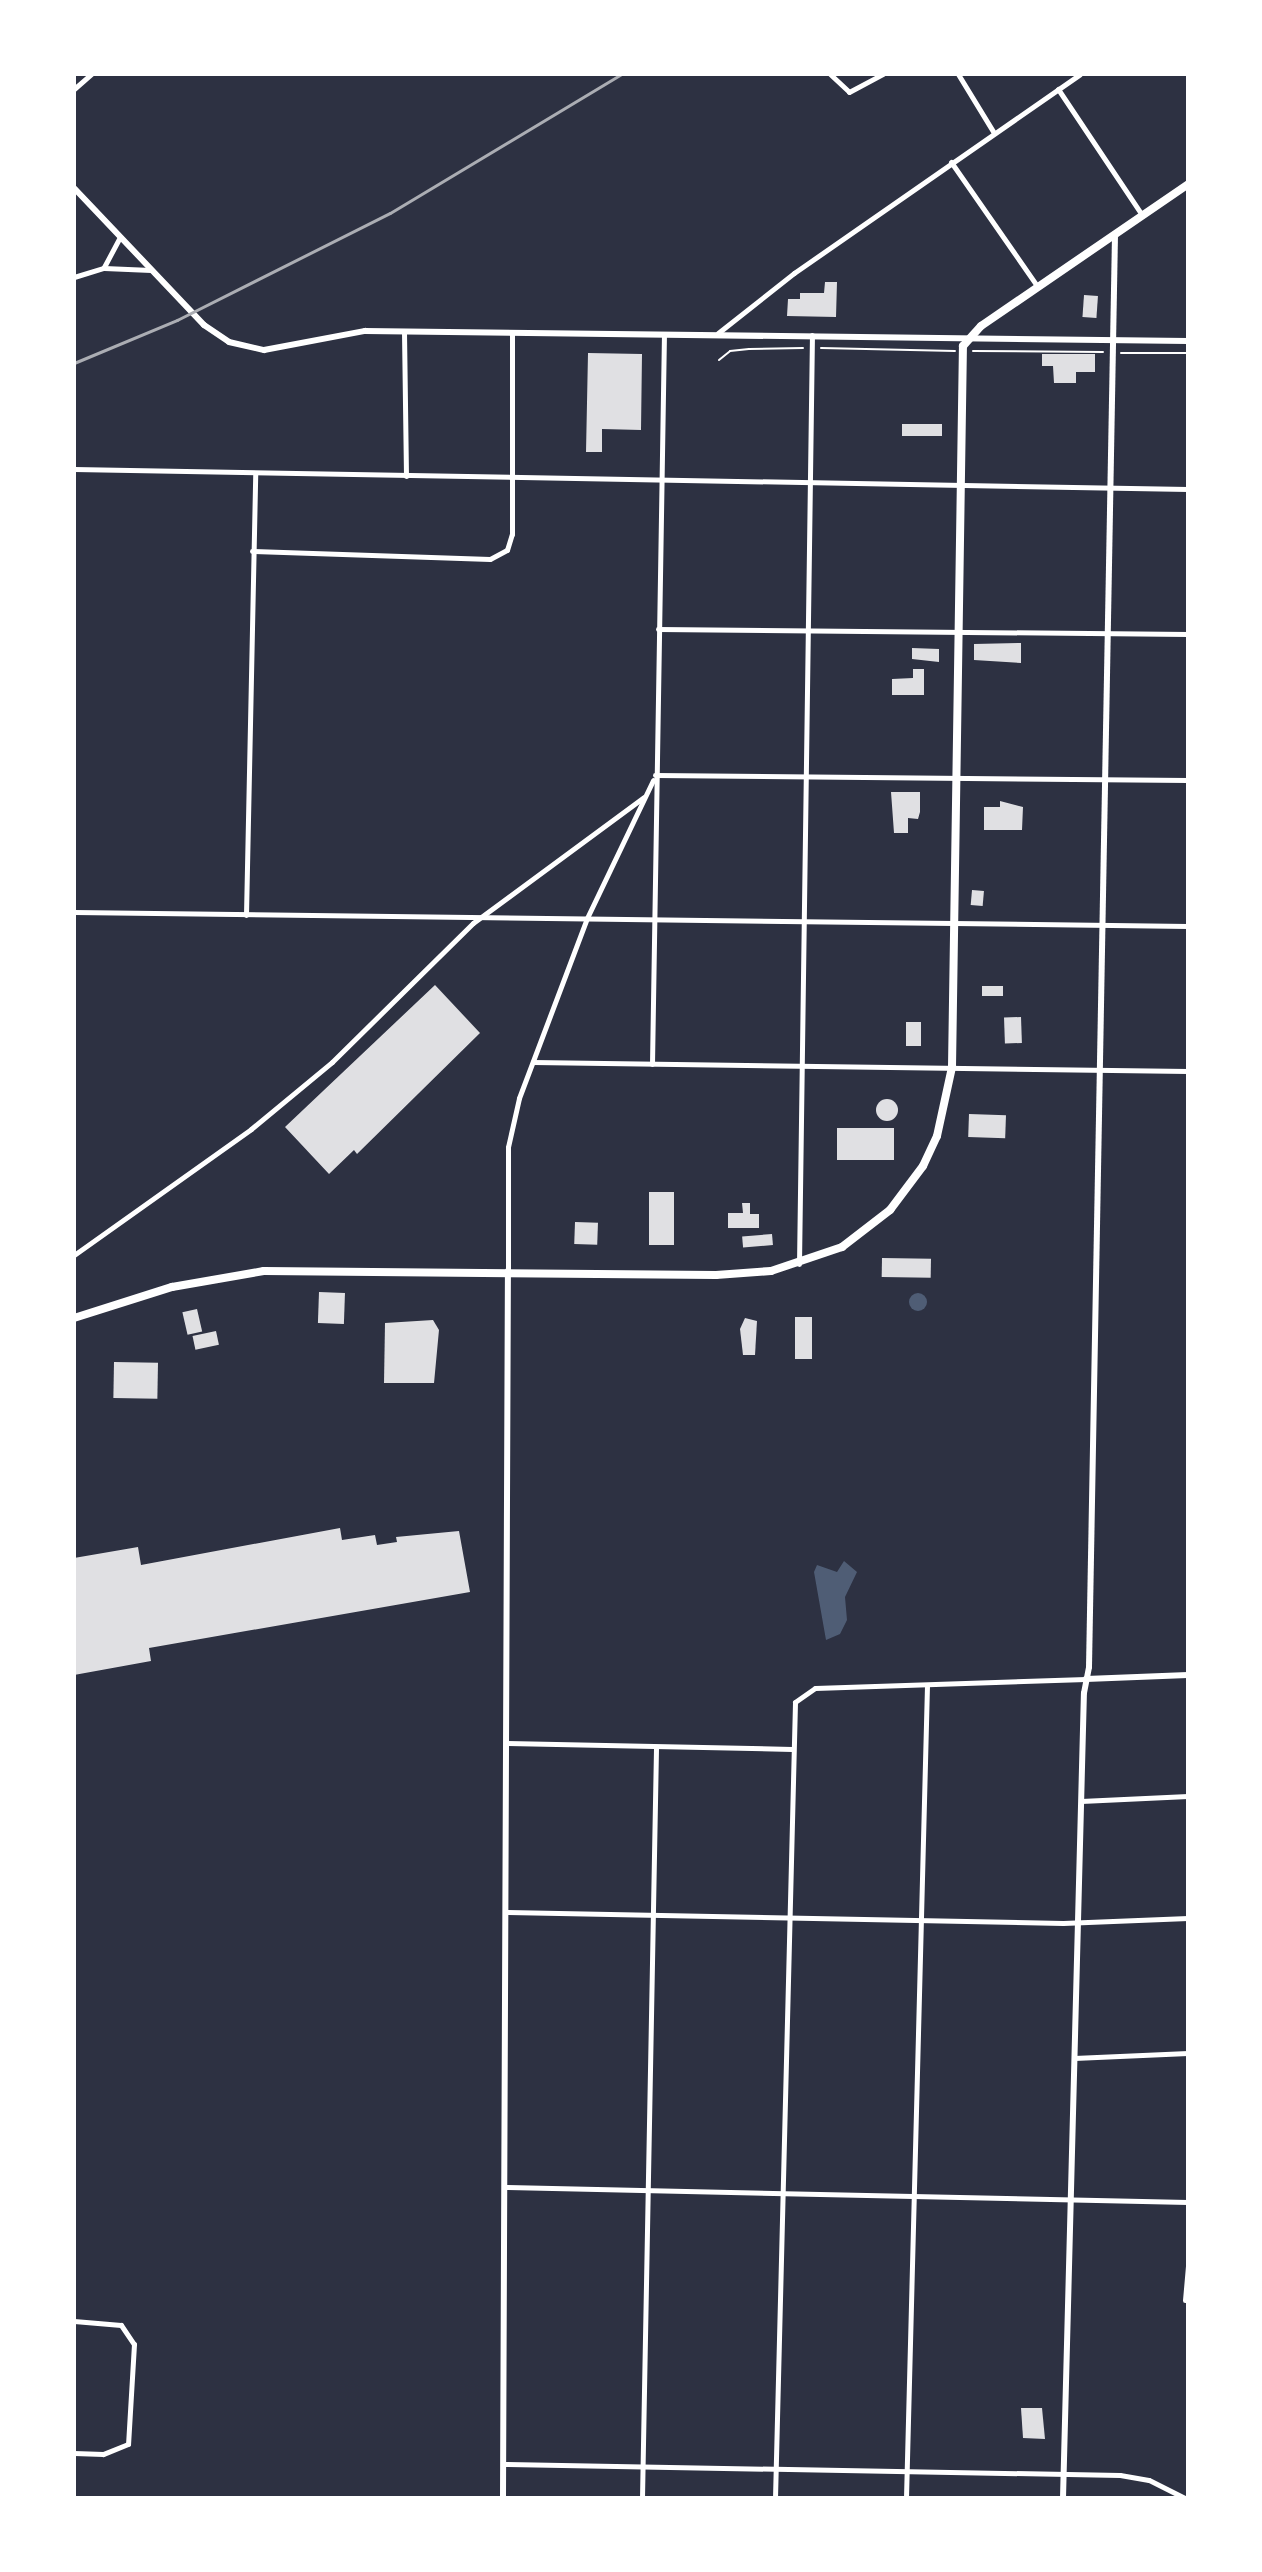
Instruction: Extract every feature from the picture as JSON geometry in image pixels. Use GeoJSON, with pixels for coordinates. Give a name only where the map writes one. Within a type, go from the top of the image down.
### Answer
{"type":"FeatureCollection","features":[{"type":"Feature","properties":{"kind":"main road"},"geometry":{"type":"LineString","coordinates":[[74,1318],[232,1275],[342,1269],[716,1275],[799,1265],[864,1232],[890,1210],[923,1166],[945,1112],[952,1067],[961,351],[968,337],[1188,184]]}},
{"type":"Feature","properties":{"kind":"street"},"geometry":{"type":"LineString","coordinates":[[74,89],[91,74]]}},
{"type":"Feature","properties":{"kind":"street"},"geometry":{"type":"LineString","coordinates":[[830,74],[849,92],[883,74]]}},
{"type":"Feature","properties":{"kind":"street"},"geometry":{"type":"LineString","coordinates":[[958,74],[994,133]]}},
{"type":"Feature","properties":{"kind":"street"},"geometry":{"type":"LineString","coordinates":[[718,333],[951,162],[1080,74]]}},
{"type":"Feature","properties":{"kind":"street"},"geometry":{"type":"LineString","coordinates":[[1058,89],[1142,215]]}},
{"type":"Feature","properties":{"kind":"street"},"geometry":{"type":"LineString","coordinates":[[951,162],[1038,287]]}},
{"type":"Feature","properties":{"kind":"street"},"geometry":{"type":"LineString","coordinates":[[74,188],[204,325],[247,347],[280,350],[365,331],[1188,341]]}},
{"type":"Feature","properties":{"kind":"street"},"geometry":{"type":"LineString","coordinates":[[1063,2498],[1104,925],[1115,234]]}},
{"type":"Feature","properties":{"kind":"street"},"geometry":{"type":"LineString","coordinates":[[104,268],[120,237]]}},
{"type":"Feature","properties":{"kind":"street"},"geometry":{"type":"LineString","coordinates":[[74,277],[104,268],[152,270]]}},
{"type":"Feature","properties":{"kind":"street"},"geometry":{"type":"LineString","coordinates":[[404,332],[406,476]]}},
{"type":"Feature","properties":{"kind":"street"},"geometry":{"type":"LineString","coordinates":[[252,551],[490,559],[507,550],[512,534],[512,333]]}},
{"type":"Feature","properties":{"kind":"street"},"geometry":{"type":"LineString","coordinates":[[652,1064],[664,334]]}},
{"type":"Feature","properties":{"kind":"street"},"geometry":{"type":"LineString","coordinates":[[799,1265],[812,335]]}},
{"type":"Feature","properties":{"kind":"street"},"geometry":{"type":"LineString","coordinates":[[74,469],[661,482],[1188,489]]}},
{"type":"Feature","properties":{"kind":"street"},"geometry":{"type":"LineString","coordinates":[[246,915],[255,473]]}},
{"type":"Feature","properties":{"kind":"street"},"geometry":{"type":"LineString","coordinates":[[658,629],[1188,634]]}},
{"type":"Feature","properties":{"kind":"street"},"geometry":{"type":"LineString","coordinates":[[655,775],[1188,780]]}},
{"type":"Feature","properties":{"kind":"street"},"geometry":{"type":"LineString","coordinates":[[503,2498],[508,1147],[533,1062],[587,918],[655,775]]}},
{"type":"Feature","properties":{"kind":"street"},"geometry":{"type":"LineString","coordinates":[[74,1255],[251,1129],[332,1062],[483,916],[644,797]]}},
{"type":"Feature","properties":{"kind":"street"},"geometry":{"type":"LineString","coordinates":[[74,912],[1188,926]]}},
{"type":"Feature","properties":{"kind":"street"},"geometry":{"type":"LineString","coordinates":[[533,1062],[1188,1071]]}},
{"type":"Feature","properties":{"kind":"street"},"geometry":{"type":"LineString","coordinates":[[775,2498],[794,1707],[802,1693],[1188,1675]]}},
{"type":"Feature","properties":{"kind":"street"},"geometry":{"type":"LineString","coordinates":[[906,2498],[927,1686]]}},
{"type":"Feature","properties":{"kind":"street"},"geometry":{"type":"LineString","coordinates":[[507,1743],[792,1749]]}},
{"type":"Feature","properties":{"kind":"street"},"geometry":{"type":"LineString","coordinates":[[642,2498],[656,1913],[656,1747]]}},
{"type":"Feature","properties":{"kind":"street"},"geometry":{"type":"LineString","coordinates":[[1081,1801],[1188,1796]]}},
{"type":"Feature","properties":{"kind":"street"},"geometry":{"type":"LineString","coordinates":[[506,1912],[1079,1922],[1188,1918]]}},
{"type":"Feature","properties":{"kind":"street"},"geometry":{"type":"LineString","coordinates":[[1074,2058],[1188,2053]]}},
{"type":"Feature","properties":{"kind":"street"},"geometry":{"type":"LineString","coordinates":[[505,2187],[1188,2202]]}},
{"type":"Feature","properties":{"kind":"street"},"geometry":{"type":"LineString","coordinates":[[1185,2300],[1188,2266]]}},
{"type":"Feature","properties":{"kind":"street"},"geometry":{"type":"LineString","coordinates":[[74,2321],[121,2325],[134,2344],[128,2444],[103,2454],[74,2453]]}},
{"type":"Feature","properties":{"kind":"street"},"geometry":{"type":"LineString","coordinates":[[503,2464],[1063,2474],[1149,2480],[1185,2498]]}},
{"type":"Feature","properties":{"kind":"path"},"geometry":{"type":"LineString","coordinates":[[719,360],[730,351],[749,349],[951,350]]}},
{"type":"Feature","properties":{"kind":"path"},"geometry":{"type":"LineString","coordinates":[[973,351],[1188,353]]}},
{"type":"Feature","properties":{"kind":"water"},"geometry":{"type":"Polygon","coordinates":[[[914,1293],[922,1293],[927,1302],[925,1309],[914,1311],[909,1306],[909,1298],[914,1293]]]}},
{"type":"Feature","properties":{"kind":"water"},"geometry":{"type":"Polygon","coordinates":[[[844,1561],[857,1572],[845,1597],[847,1620],[840,1634],[826,1640],[814,1572],[817,1565],[837,1572],[844,1561]]]}},
{"type":"Feature","properties":{"kind":"building"},"geometry":{"type":"Polygon","coordinates":[[[825,282],[837,282],[836,317],[787,316],[788,299],[800,299],[800,293],[824,293],[825,282]]]}},
{"type":"Feature","properties":{"kind":"building"},"geometry":{"type":"Polygon","coordinates":[[[1084,295],[1098,296],[1096,318],[1082,317],[1084,295]]]}},
{"type":"Feature","properties":{"kind":"building"},"geometry":{"type":"Polygon","coordinates":[[[588,353],[642,354],[641,430],[602,429],[602,452],[586,452],[588,353]]]}},
{"type":"Feature","properties":{"kind":"building"},"geometry":{"type":"Polygon","coordinates":[[[1042,354],[1095,354],[1095,372],[1076,372],[1076,383],[1054,383],[1053,366],[1042,366],[1042,354]]]}},
{"type":"Feature","properties":{"kind":"building"},"geometry":{"type":"Polygon","coordinates":[[[902,424],[942,424],[942,436],[902,436],[902,424]]]}},
{"type":"Feature","properties":{"kind":"building"},"geometry":{"type":"Polygon","coordinates":[[[1021,643],[1021,663],[974,660],[974,644],[1021,643]]]}},
{"type":"Feature","properties":{"kind":"building"},"geometry":{"type":"Polygon","coordinates":[[[912,648],[939,649],[939,662],[912,659],[912,648]]]}},
{"type":"Feature","properties":{"kind":"building"},"geometry":{"type":"Polygon","coordinates":[[[913,669],[924,669],[924,695],[892,695],[892,679],[913,678],[913,669]]]}},
{"type":"Feature","properties":{"kind":"building"},"geometry":{"type":"Polygon","coordinates":[[[891,792],[920,792],[918,819],[908,818],[908,833],[894,833],[891,792]]]}},
{"type":"Feature","properties":{"kind":"building"},"geometry":{"type":"Polygon","coordinates":[[[1000,801],[1023,807],[1022,830],[984,830],[984,807],[1000,807],[1000,801]]]}},
{"type":"Feature","properties":{"kind":"building"},"geometry":{"type":"Polygon","coordinates":[[[972,890],[984,891],[983,906],[971,905],[972,890]]]}},
{"type":"Feature","properties":{"kind":"building"},"geometry":{"type":"Polygon","coordinates":[[[435,985],[480,1033],[357,1154],[354,1150],[329,1174],[285,1127],[435,985]]]}},
{"type":"Feature","properties":{"kind":"building"},"geometry":{"type":"Polygon","coordinates":[[[982,986],[1003,986],[1003,996],[982,996],[982,986]]]}},
{"type":"Feature","properties":{"kind":"building"},"geometry":{"type":"Polygon","coordinates":[[[1021,1017],[1022,1043],[1005,1044],[1004,1018],[1021,1017]]]}},
{"type":"Feature","properties":{"kind":"building"},"geometry":{"type":"Polygon","coordinates":[[[906,1022],[921,1022],[921,1046],[906,1046],[906,1022]]]}},
{"type":"Feature","properties":{"kind":"building"},"geometry":{"type":"Polygon","coordinates":[[[887,1099],[895,1102],[898,1110],[895,1118],[887,1121],[879,1118],[876,1110],[879,1102],[887,1099]]]}},
{"type":"Feature","properties":{"kind":"building"},"geometry":{"type":"Polygon","coordinates":[[[969,1114],[1006,1115],[1005,1138],[968,1137],[969,1114]]]}},
{"type":"Feature","properties":{"kind":"building"},"geometry":{"type":"Polygon","coordinates":[[[837,1128],[894,1128],[894,1160],[837,1160],[837,1128]]]}},
{"type":"Feature","properties":{"kind":"building"},"geometry":{"type":"Polygon","coordinates":[[[649,1192],[674,1192],[674,1245],[649,1245],[649,1192]]]}},
{"type":"Feature","properties":{"kind":"building"},"geometry":{"type":"Polygon","coordinates":[[[742,1203],[750,1203],[750,1214],[759,1214],[759,1228],[728,1228],[728,1213],[743,1213],[742,1203]]]}},
{"type":"Feature","properties":{"kind":"building"},"geometry":{"type":"Polygon","coordinates":[[[575,1222],[598,1223],[597,1245],[574,1244],[575,1222]]]}},
{"type":"Feature","properties":{"kind":"building"},"geometry":{"type":"Polygon","coordinates":[[[772,1234],[773,1245],[743,1248],[742,1237],[772,1234]]]}},
{"type":"Feature","properties":{"kind":"building"},"geometry":{"type":"Polygon","coordinates":[[[882,1258],[931,1259],[931,1278],[882,1277],[882,1258]]]}},
{"type":"Feature","properties":{"kind":"building"},"geometry":{"type":"Polygon","coordinates":[[[319,1292],[345,1293],[344,1324],[318,1323],[319,1292]]]}},
{"type":"Feature","properties":{"kind":"building"},"geometry":{"type":"Polygon","coordinates":[[[197,1309],[202,1331],[188,1335],[182,1312],[197,1309]]]}},
{"type":"Feature","properties":{"kind":"building"},"geometry":{"type":"Polygon","coordinates":[[[795,1317],[812,1317],[812,1359],[795,1359],[795,1317]]]}},
{"type":"Feature","properties":{"kind":"building"},"geometry":{"type":"Polygon","coordinates":[[[745,1318],[757,1321],[755,1355],[743,1355],[740,1329],[745,1318]]]}},
{"type":"Feature","properties":{"kind":"building"},"geometry":{"type":"Polygon","coordinates":[[[433,1320],[439,1330],[434,1383],[384,1383],[385,1323],[433,1320]]]}},
{"type":"Feature","properties":{"kind":"building"},"geometry":{"type":"Polygon","coordinates":[[[216,1331],[219,1345],[195,1350],[193,1336],[216,1331]]]}},
{"type":"Feature","properties":{"kind":"building"},"geometry":{"type":"Polygon","coordinates":[[[114,1362],[158,1363],[157,1399],[113,1398],[114,1362]]]}},
{"type":"Feature","properties":{"kind":"building"},"geometry":{"type":"Polygon","coordinates":[[[340,1528],[342,1540],[375,1535],[377,1545],[397,1542],[396,1537],[459,1531],[470,1592],[149,1648],[151,1661],[74,1675],[74,1558],[138,1547],[141,1565],[340,1528]]]}},
{"type":"Feature","properties":{"kind":"building"},"geometry":{"type":"Polygon","coordinates":[[[1021,2408],[1042,2408],[1045,2439],[1023,2438],[1021,2408]]]}},
{"type":"Feature","properties":{"kind":"railway"},"geometry":{"type":"LineString","coordinates":[[74,363],[177,320],[390,213],[621,74]]}}]}
